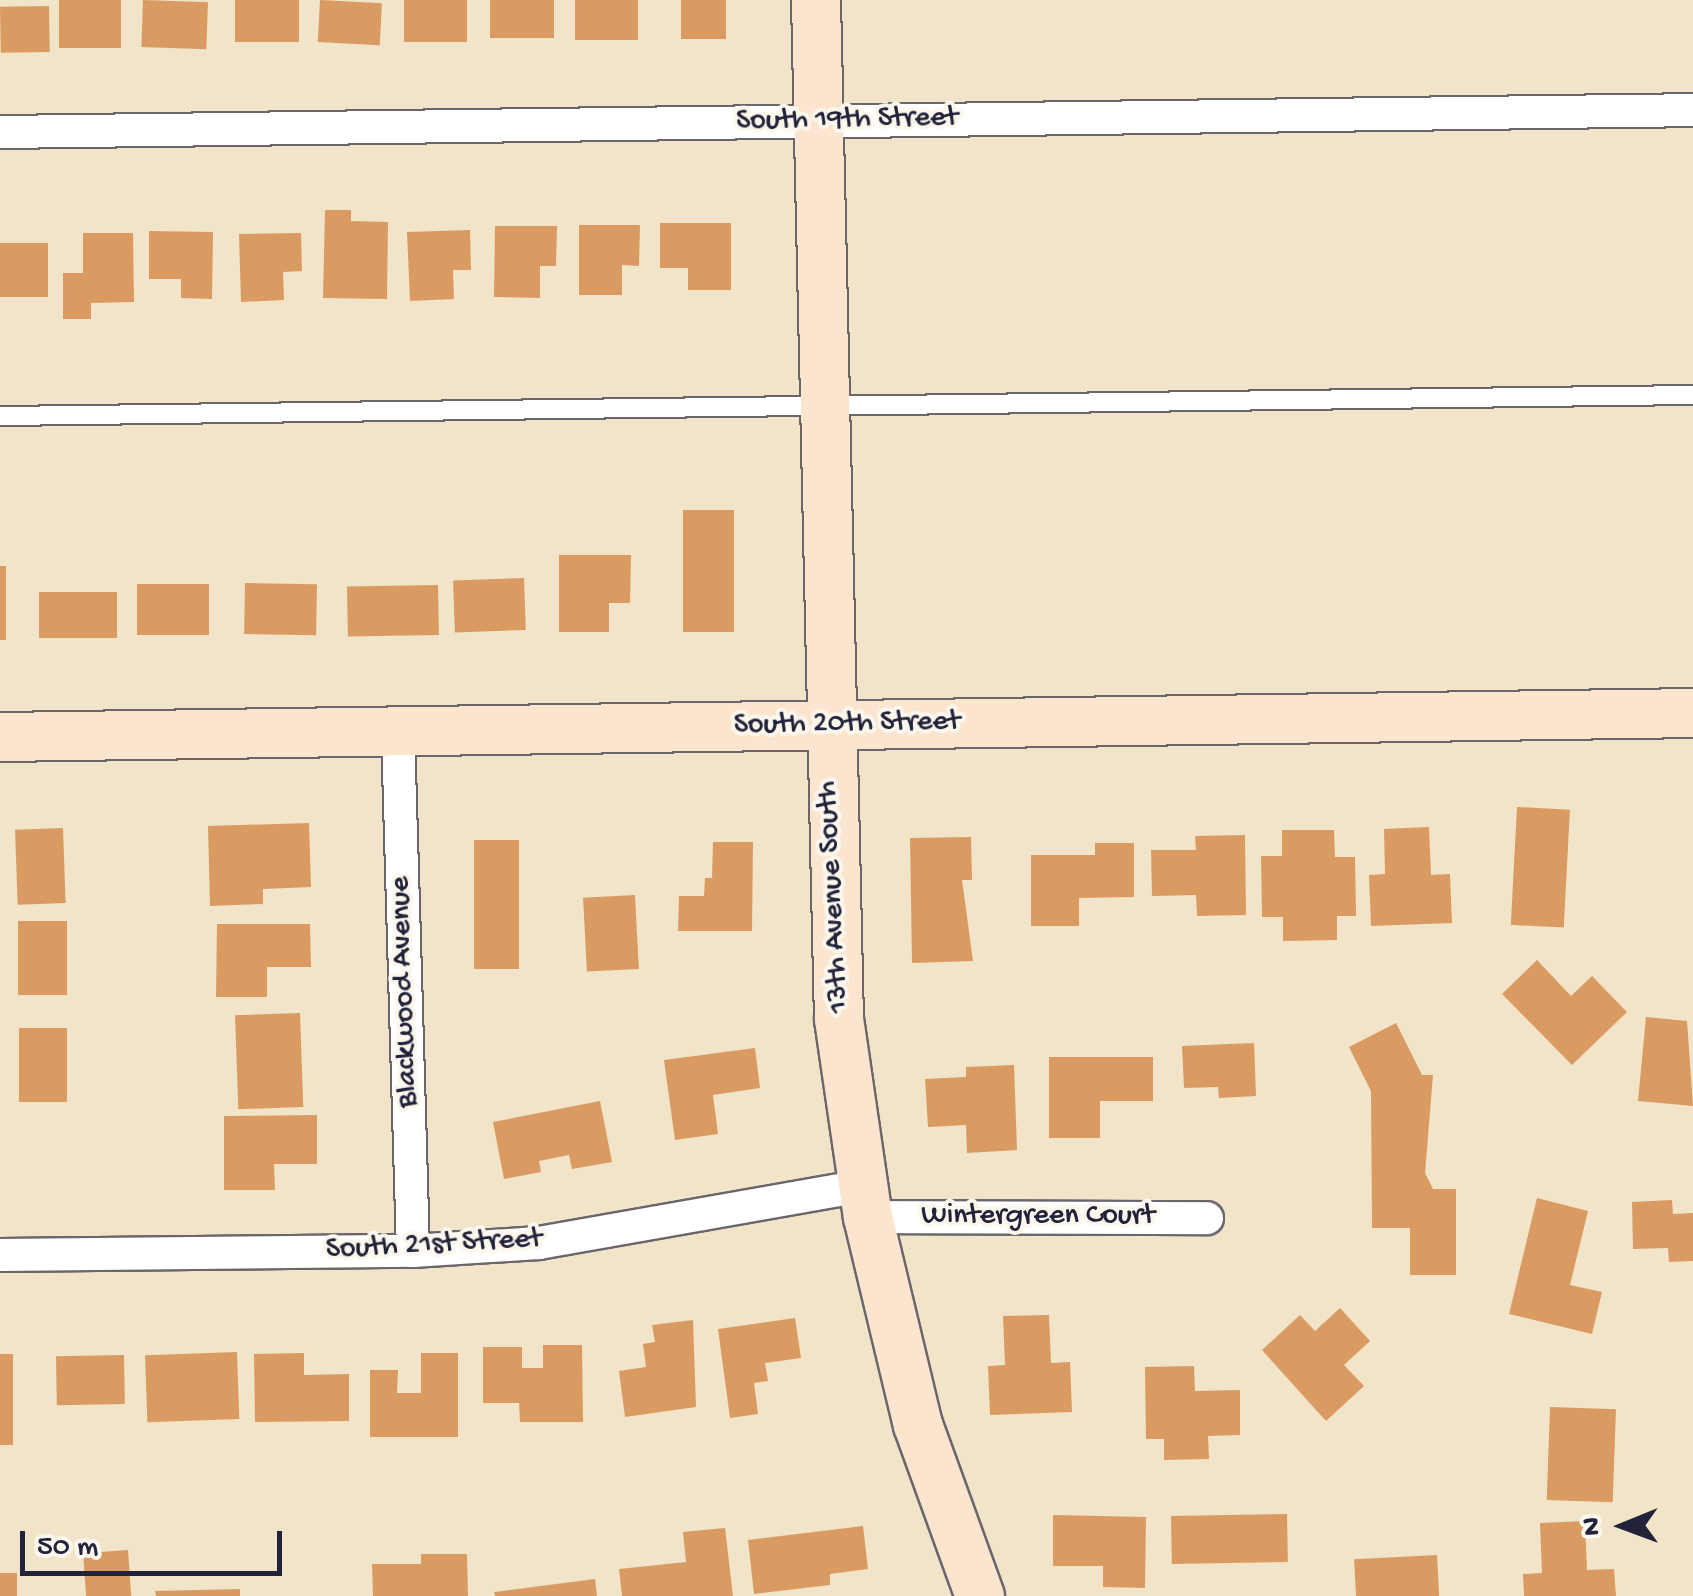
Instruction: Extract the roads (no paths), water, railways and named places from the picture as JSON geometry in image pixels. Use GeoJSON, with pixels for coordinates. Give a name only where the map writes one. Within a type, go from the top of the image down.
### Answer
{"type":"FeatureCollection","features":[{"type":"Feature","properties":{"kind":"street","name":"13th Avenue South"},"geometry":{"type":"LineString","coordinates":[[816,0],[828,725],[839,1019],[866,1201],[918,1426],[980,1596]]}},
{"type":"Feature","properties":{"kind":"street","name":"South 19th Street"},"geometry":{"type":"LineString","coordinates":[[0,132],[1693,110]]}},
{"type":"Feature","properties":{"kind":"street","name":"South 20th Street"},"geometry":{"type":"LineString","coordinates":[[0,737],[1693,713]]}},
{"type":"Feature","properties":{"kind":"street","name":"Blackwood Avenue"},"geometry":{"type":"LineString","coordinates":[[398,733],[413,1251]]}},
{"type":"Feature","properties":{"kind":"street","name":"Wintergreen Court"},"geometry":{"type":"LineString","coordinates":[[866,1201],[1207,1218]]}},
{"type":"Feature","properties":{"kind":"street","name":"South 21st Street"},"geometry":{"type":"LineString","coordinates":[[0,1254],[413,1251],[538,1243],[866,1201]]}},
{"type":"Feature","properties":{"kind":"lane"},"geometry":{"type":"LineString","coordinates":[[0,416],[1693,395]]}}]}
